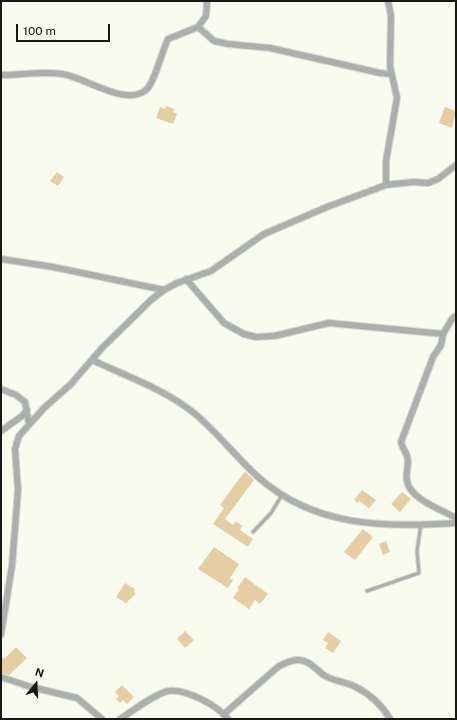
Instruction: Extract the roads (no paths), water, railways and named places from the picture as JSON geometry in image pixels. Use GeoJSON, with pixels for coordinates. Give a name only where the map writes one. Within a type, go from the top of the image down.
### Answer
{"type":"FeatureCollection","features":[{"type":"Feature","properties":{"kind":"street"},"geometry":{"type":"LineString","coordinates":[[1,75],[35,73],[62,74],[79,77],[120,94],[136,94],[147,90],[150,85],[157,69],[161,52],[168,39],[198,27],[206,16],[207,1]]}},
{"type":"Feature","properties":{"kind":"street"},"geometry":{"type":"LineString","coordinates":[[386,185],[386,161],[397,98],[390,74],[391,16],[388,1]]}},
{"type":"Feature","properties":{"kind":"street"},"geometry":{"type":"LineString","coordinates":[[198,27],[214,41],[270,48],[390,74]]}},
{"type":"Feature","properties":{"kind":"street"},"geometry":{"type":"LineString","coordinates":[[1,634],[12,566],[16,517],[18,490],[15,449],[19,436],[44,408],[71,384],[131,319],[164,290],[186,279],[211,271],[264,234],[326,207],[386,185],[413,182],[428,183],[438,180],[456,165]]}},
{"type":"Feature","properties":{"kind":"street"},"geometry":{"type":"LineString","coordinates":[[1,259],[53,267],[164,290]]}},
{"type":"Feature","properties":{"kind":"street"},"geometry":{"type":"LineString","coordinates":[[186,279],[224,323],[239,332],[256,337],[274,336],[329,323],[443,334]]}},
{"type":"Feature","properties":{"kind":"street"},"geometry":{"type":"LineString","coordinates":[[456,316],[452,319],[443,334],[441,345],[433,357],[401,442],[402,450],[407,456],[408,486],[427,504],[456,518]]}},
{"type":"Feature","properties":{"kind":"street"},"geometry":{"type":"LineString","coordinates":[[92,360],[151,387],[193,413],[259,478],[282,495],[324,515],[347,521],[385,524],[456,523]]}},
{"type":"Feature","properties":{"kind":"street"},"geometry":{"type":"LineString","coordinates":[[1,389],[22,398],[25,402],[29,424]]}},
{"type":"Feature","properties":{"kind":"street"},"geometry":{"type":"LineString","coordinates":[[1,431],[22,416],[27,410]]}},
{"type":"Feature","properties":{"kind":"street"},"geometry":{"type":"LineString","coordinates":[[120,719],[168,691],[189,695],[202,700],[226,716],[279,666],[287,662],[299,660],[307,662],[326,676],[360,690],[377,703],[390,719]]}},
{"type":"Feature","properties":{"kind":"street"},"geometry":{"type":"LineString","coordinates":[[1,677],[31,687],[77,698],[102,719]]}},
{"type":"Feature","properties":{"kind":"lane"},"geometry":{"type":"LineString","coordinates":[[253,532],[271,513],[282,495]]}},
{"type":"Feature","properties":{"kind":"lane"},"geometry":{"type":"LineString","coordinates":[[367,591],[419,573],[417,551],[421,524]]}}]}
